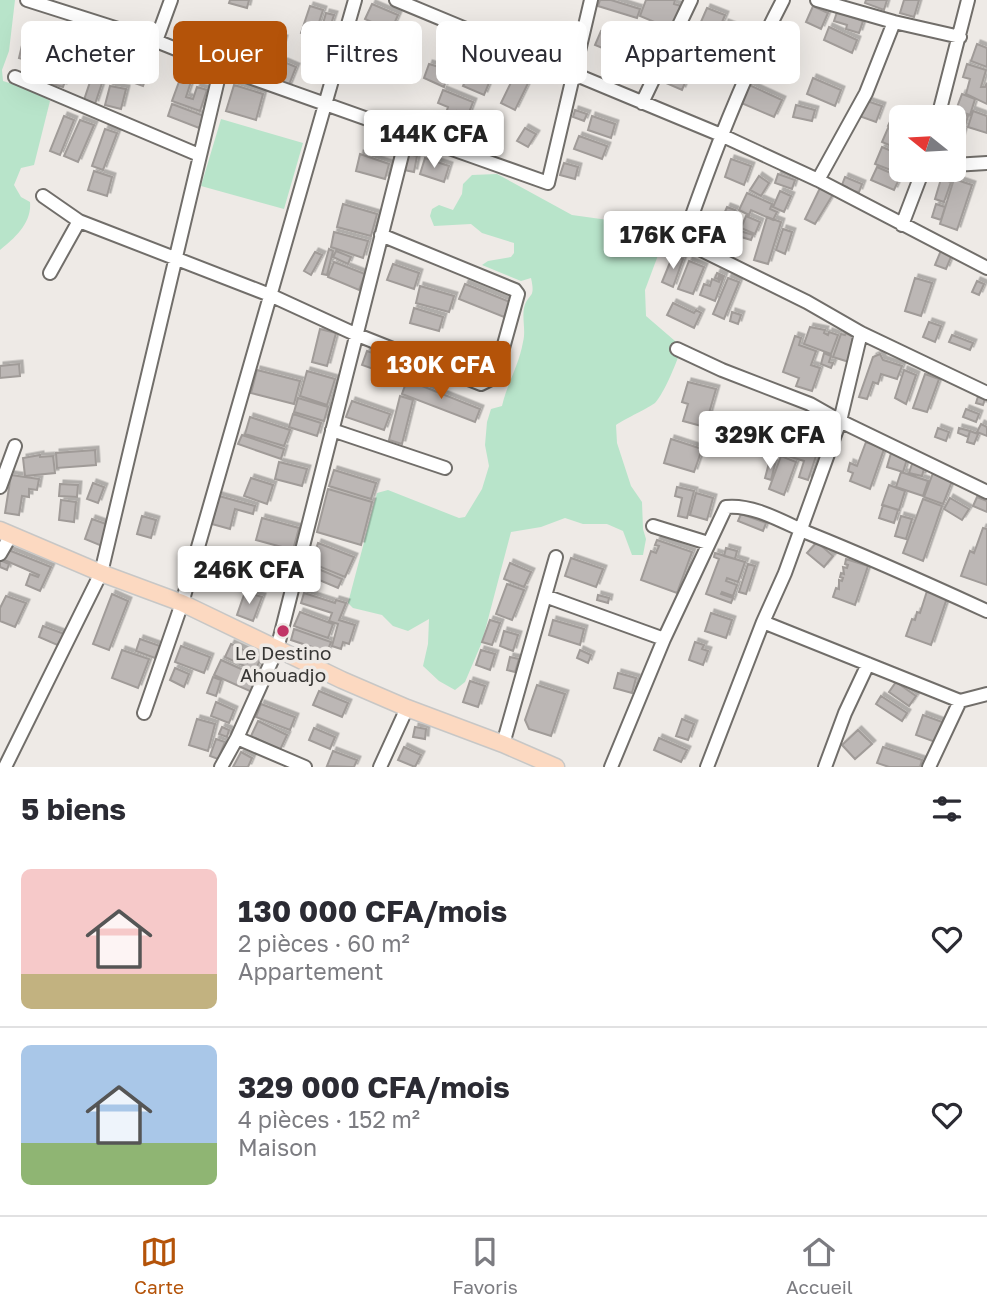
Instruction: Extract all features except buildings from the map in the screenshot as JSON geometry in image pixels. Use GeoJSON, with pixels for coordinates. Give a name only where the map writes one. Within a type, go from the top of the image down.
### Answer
{"type":"FeatureCollection","features":[{"type":"Feature","properties":{"kind":"main road"},"geometry":{"type":"LineString","coordinates":[[5,532],[101,573],[182,603],[407,708],[556,767]]}},
{"type":"Feature","properties":{"kind":"street"},"geometry":{"type":"LineString","coordinates":[[27,0],[93,21]]}},
{"type":"Feature","properties":{"kind":"street"},"geometry":{"type":"LineString","coordinates":[[159,33],[171,0]]}},
{"type":"Feature","properties":{"kind":"street"},"geometry":{"type":"LineString","coordinates":[[144,713],[182,603],[355,0]]}},
{"type":"Feature","properties":{"kind":"street"},"geometry":{"type":"LineString","coordinates":[[397,0],[449,21]]}},
{"type":"Feature","properties":{"kind":"street"},"geometry":{"type":"LineString","coordinates":[[586,21],[590,0]]}},
{"type":"Feature","properties":{"kind":"street"},"geometry":{"type":"LineString","coordinates":[[642,103],[691,0]]}},
{"type":"Feature","properties":{"kind":"street"},"geometry":{"type":"LineString","coordinates":[[783,0],[755,55],[721,135],[683,241],[807,302],[861,333],[987,393]]}},
{"type":"Feature","properties":{"kind":"street"},"geometry":{"type":"LineString","coordinates":[[817,0],[960,37]]}},
{"type":"Feature","properties":{"kind":"street"},"geometry":{"type":"LineString","coordinates":[[941,105],[968,0]]}},
{"type":"Feature","properties":{"kind":"street"},"geometry":{"type":"LineString","coordinates":[[818,180],[866,93],[894,22]]}},
{"type":"Feature","properties":{"kind":"street"},"geometry":{"type":"LineString","coordinates":[[15,77],[199,155]]}},
{"type":"Feature","properties":{"kind":"street"},"geometry":{"type":"LineString","coordinates":[[587,78],[818,180],[987,268]]}},
{"type":"Feature","properties":{"kind":"street"},"geometry":{"type":"LineString","coordinates":[[5,767],[101,573],[217,84]]}},
{"type":"Feature","properties":{"kind":"street"},"geometry":{"type":"LineString","coordinates":[[270,84],[548,183],[572,84]]}},
{"type":"Feature","properties":{"kind":"street"},"geometry":{"type":"LineString","coordinates":[[220,767],[237,738],[277,649],[407,135]]}},
{"type":"Feature","properties":{"kind":"street"},"geometry":{"type":"LineString","coordinates":[[966,164],[987,163]]}},
{"type":"Feature","properties":{"kind":"street"},"geometry":{"type":"LineString","coordinates":[[902,225],[918,182]]}},
{"type":"Feature","properties":{"kind":"street"},"geometry":{"type":"LineString","coordinates":[[43,196],[79,221],[270,295],[355,334],[481,384],[495,377],[518,297],[515,290],[381,235]]}},
{"type":"Feature","properties":{"kind":"street"},"geometry":{"type":"LineString","coordinates":[[50,273],[79,221]]}},
{"type":"Feature","properties":{"kind":"street"},"geometry":{"type":"LineString","coordinates":[[707,767],[785,573],[840,421],[861,333]]}},
{"type":"Feature","properties":{"kind":"street"},"geometry":{"type":"LineString","coordinates":[[677,349],[722,370],[810,404],[987,492]]}},
{"type":"Feature","properties":{"kind":"street"},"geometry":{"type":"LineString","coordinates":[[331,430],[445,468]]}},
{"type":"Feature","properties":{"kind":"street"},"geometry":{"type":"LineString","coordinates":[[0,487],[15,446]]}},
{"type":"Feature","properties":{"kind":"street"},"geometry":{"type":"LineString","coordinates":[[611,767],[664,639],[726,507],[740,505],[892,567],[987,611]]}},
{"type":"Feature","properties":{"kind":"street"},"geometry":{"type":"LineString","coordinates":[[653,526],[708,543]]}},
{"type":"Feature","properties":{"kind":"street"},"geometry":{"type":"LineString","coordinates":[[0,554],[5,532]]}},
{"type":"Feature","properties":{"kind":"street"},"geometry":{"type":"LineString","coordinates":[[503,744],[556,557]]}},
{"type":"Feature","properties":{"kind":"street"},"geometry":{"type":"LineString","coordinates":[[545,596],[664,639]]}},
{"type":"Feature","properties":{"kind":"street"},"geometry":{"type":"LineString","coordinates":[[764,622],[960,701],[987,694]]}},
{"type":"Feature","properties":{"kind":"street"},"geometry":{"type":"LineString","coordinates":[[825,767],[845,713],[868,664]]}},
{"type":"Feature","properties":{"kind":"street"},"geometry":{"type":"LineString","coordinates":[[929,767],[960,701]]}},
{"type":"Feature","properties":{"kind":"street"},"geometry":{"type":"LineString","coordinates":[[380,767],[407,708]]}},
{"type":"Feature","properties":{"kind":"street"},"geometry":{"type":"LineString","coordinates":[[237,738],[305,767]]}},
{"type":"Feature","properties":{"kind":"green space"},"geometry":{"type":"Polygon","coordinates":[[[0,0],[15,0],[9,51],[2,70],[3,81],[35,91],[50,101],[34,165],[21,168],[14,185],[21,197],[30,202],[28,217],[17,235],[0,250],[0,0]]]}},
{"type":"Feature","properties":{"kind":"green space"},"geometry":{"type":"Polygon","coordinates":[[[221,119],[303,143],[284,209],[201,186],[221,119]]]}},
{"type":"Feature","properties":{"kind":"green space"},"geometry":{"type":"Polygon","coordinates":[[[497,174],[572,215],[634,227],[663,242],[645,290],[646,316],[682,347],[667,384],[655,403],[616,425],[617,443],[631,486],[642,502],[646,539],[643,555],[632,555],[623,531],[607,524],[583,524],[565,518],[541,527],[511,532],[482,642],[465,682],[455,690],[439,681],[423,666],[428,644],[429,619],[408,631],[393,626],[382,615],[353,608],[348,603],[377,493],[388,490],[459,518],[465,517],[482,489],[489,466],[485,445],[487,422],[491,409],[502,406],[519,359],[524,338],[524,308],[533,290],[531,278],[521,281],[482,265],[488,261],[511,257],[514,243],[482,233],[471,224],[434,226],[430,216],[432,209],[439,205],[453,210],[462,194],[463,184],[472,175],[497,174]]]}},
{"type":"Feature","properties":{"kind":"place","name":"Le Destino Ahouadjo"},"geometry":{"type":"Point","coordinates":[283,631]}}]}
